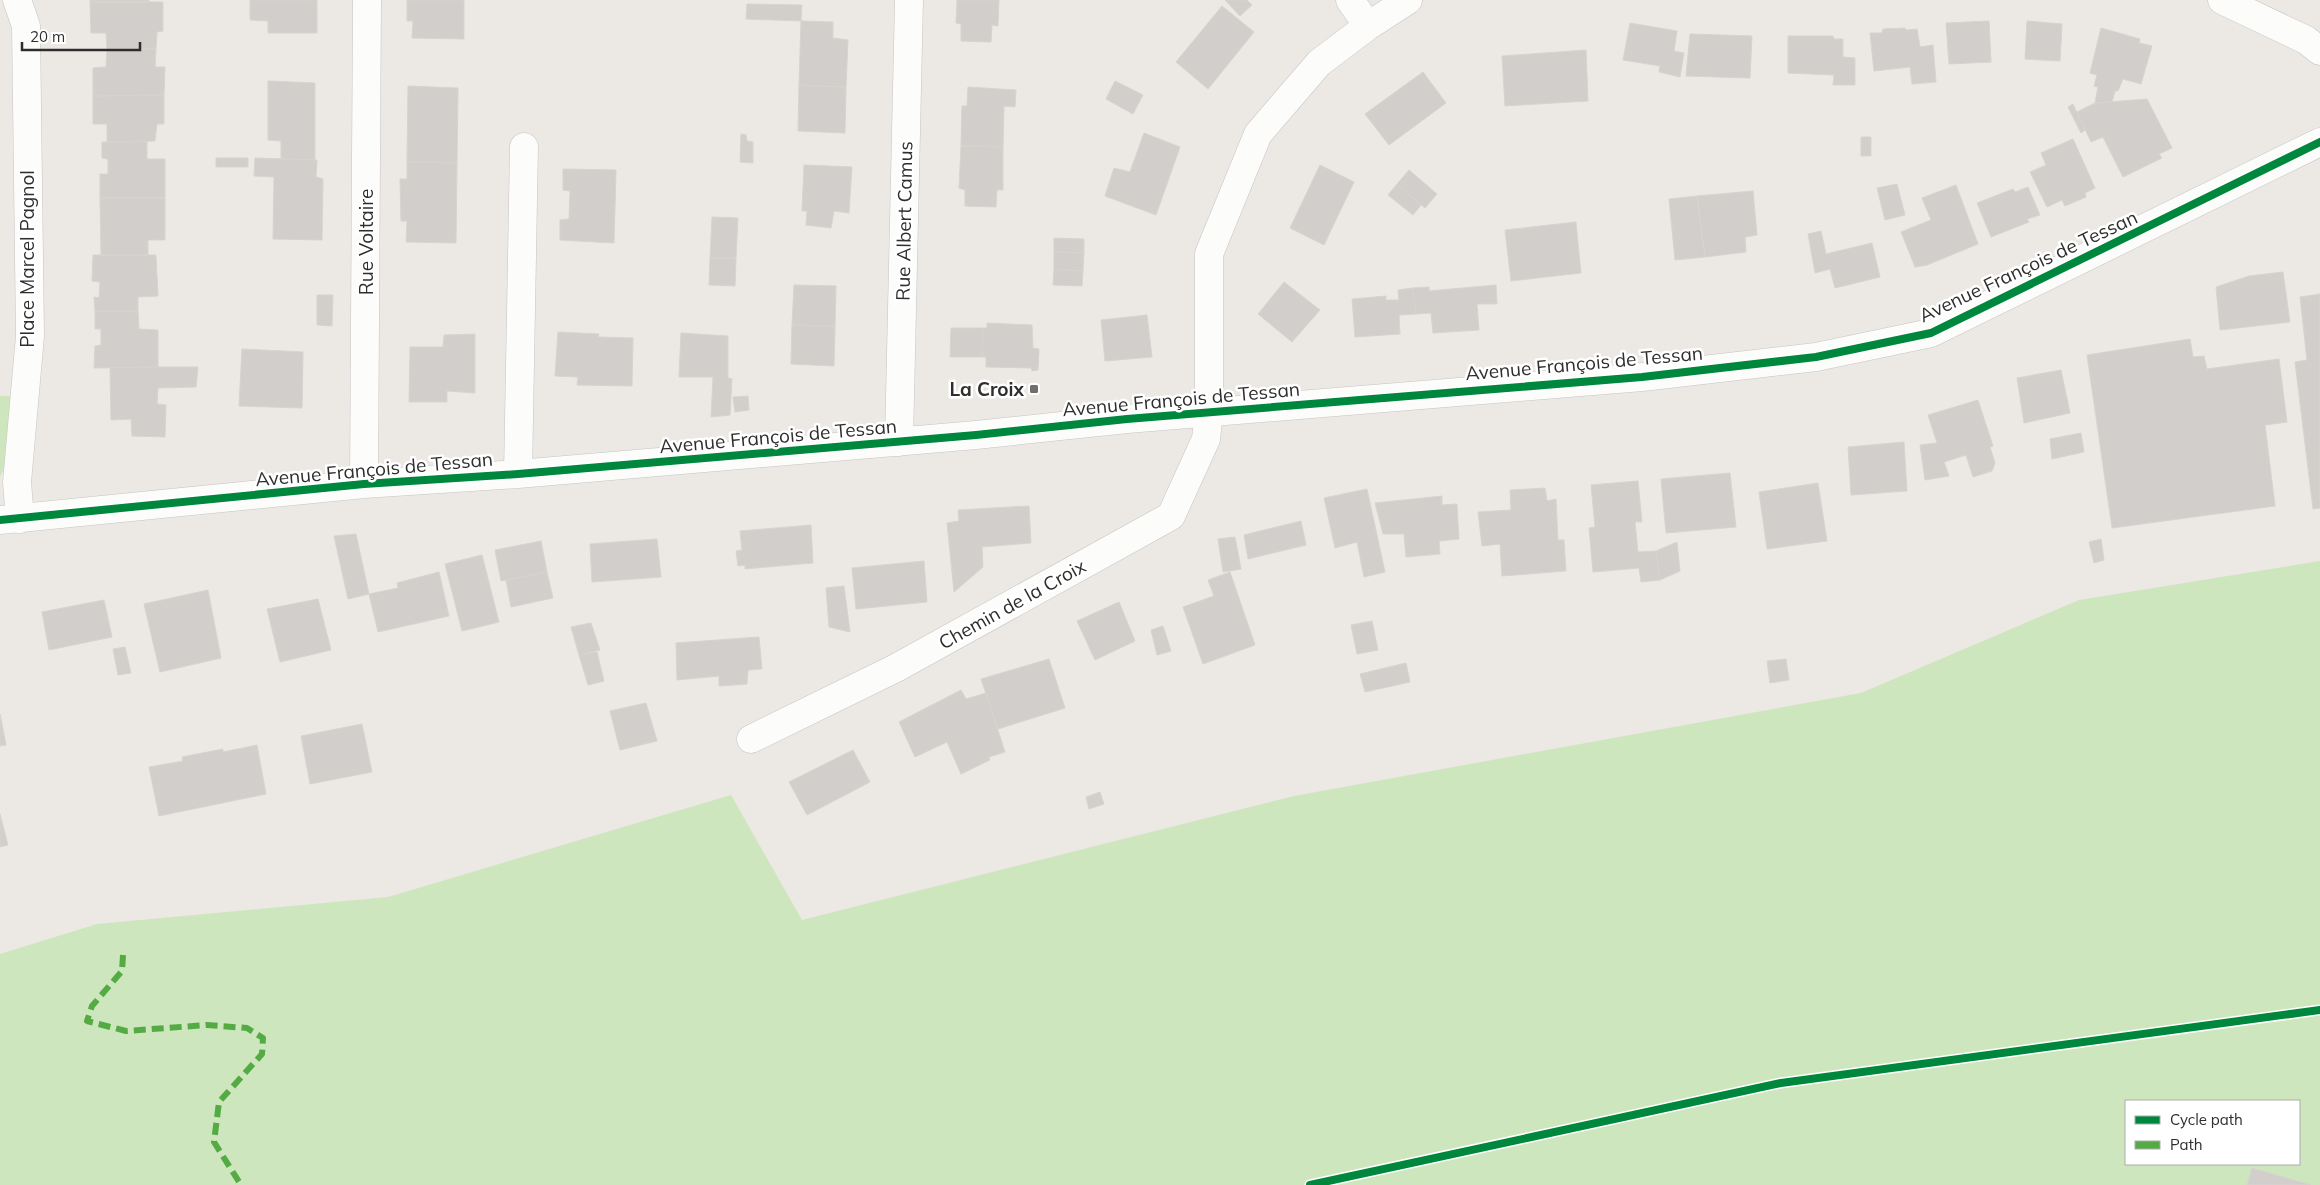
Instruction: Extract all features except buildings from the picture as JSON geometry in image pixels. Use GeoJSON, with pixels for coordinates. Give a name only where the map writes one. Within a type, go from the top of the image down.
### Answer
{"type":"FeatureCollection","features":[{"type":"Feature","properties":{"kind":"street","name":"Place Marcel Pagnol"},"geometry":{"type":"LineString","coordinates":[[10,520],[17,482],[30,336],[26,26],[17,0]]}},
{"type":"Feature","properties":{"kind":"street","name":"Rue Voltaire"},"geometry":{"type":"LineString","coordinates":[[364,484],[367,0]]}},
{"type":"Feature","properties":{"kind":"street","name":"Rue Albert Camus"},"geometry":{"type":"LineString","coordinates":[[899,442],[909,0]]}},
{"type":"Feature","properties":{"kind":"street"},"geometry":{"type":"LineString","coordinates":[[1350,0],[1368,26]]}},
{"type":"Feature","properties":{"kind":"street","name":"Chemin de la Croix"},"geometry":{"type":"LineString","coordinates":[[751,739],[896,668],[1171,516],[1206,439],[1209,412],[1209,254],[1258,134],[1319,63],[1368,26],[1408,0]]}},
{"type":"Feature","properties":{"kind":"street"},"geometry":{"type":"LineString","coordinates":[[2222,0],[2306,40],[2320,51]]}},
{"type":"Feature","properties":{"kind":"street","name":"Avenue François de Tessan"},"geometry":{"type":"LineString","coordinates":[[10,520],[364,484],[518,474],[899,442],[1209,412],[1642,377],[1816,357],[1931,333],[2320,142]]}},
{"type":"Feature","properties":{"kind":"street"},"geometry":{"type":"LineString","coordinates":[[518,474],[524,147]]}},
{"type":"Feature","properties":{"kind":"green space"},"geometry":{"type":"Polygon","coordinates":[[[0,396],[11,396],[11,453],[0,477],[0,396]]]}},
{"type":"Feature","properties":{"kind":"green space"},"geometry":{"type":"Polygon","coordinates":[[[2320,561],[2320,1185],[0,1185],[0,954],[97,924],[388,897],[731,795],[802,920],[1294,796],[1861,693],[2079,600],[2320,561]]]}},
{"type":"Feature","properties":{"kind":"marked path"},"geometry":{"type":"LineString","coordinates":[[123,955],[122,971],[92,1006],[87,1021],[126,1031],[207,1025],[247,1028],[263,1038],[262,1054],[219,1102],[214,1142],[241,1185]]}},
{"type":"Feature","properties":{"kind":"cycle path"},"geometry":{"type":"LineString","coordinates":[[0,520],[364,484],[518,474],[976,435],[1127,419],[1642,377],[1816,357],[1931,333],[2320,142]]}},
{"type":"Feature","properties":{"kind":"cycle path"},"geometry":{"type":"LineString","coordinates":[[1310,1185],[1781,1083],[2320,1010]]}},
{"type":"Feature","properties":{"kind":"place","name":"La Croix"},"geometry":{"type":"Point","coordinates":[1034,389]}}]}
